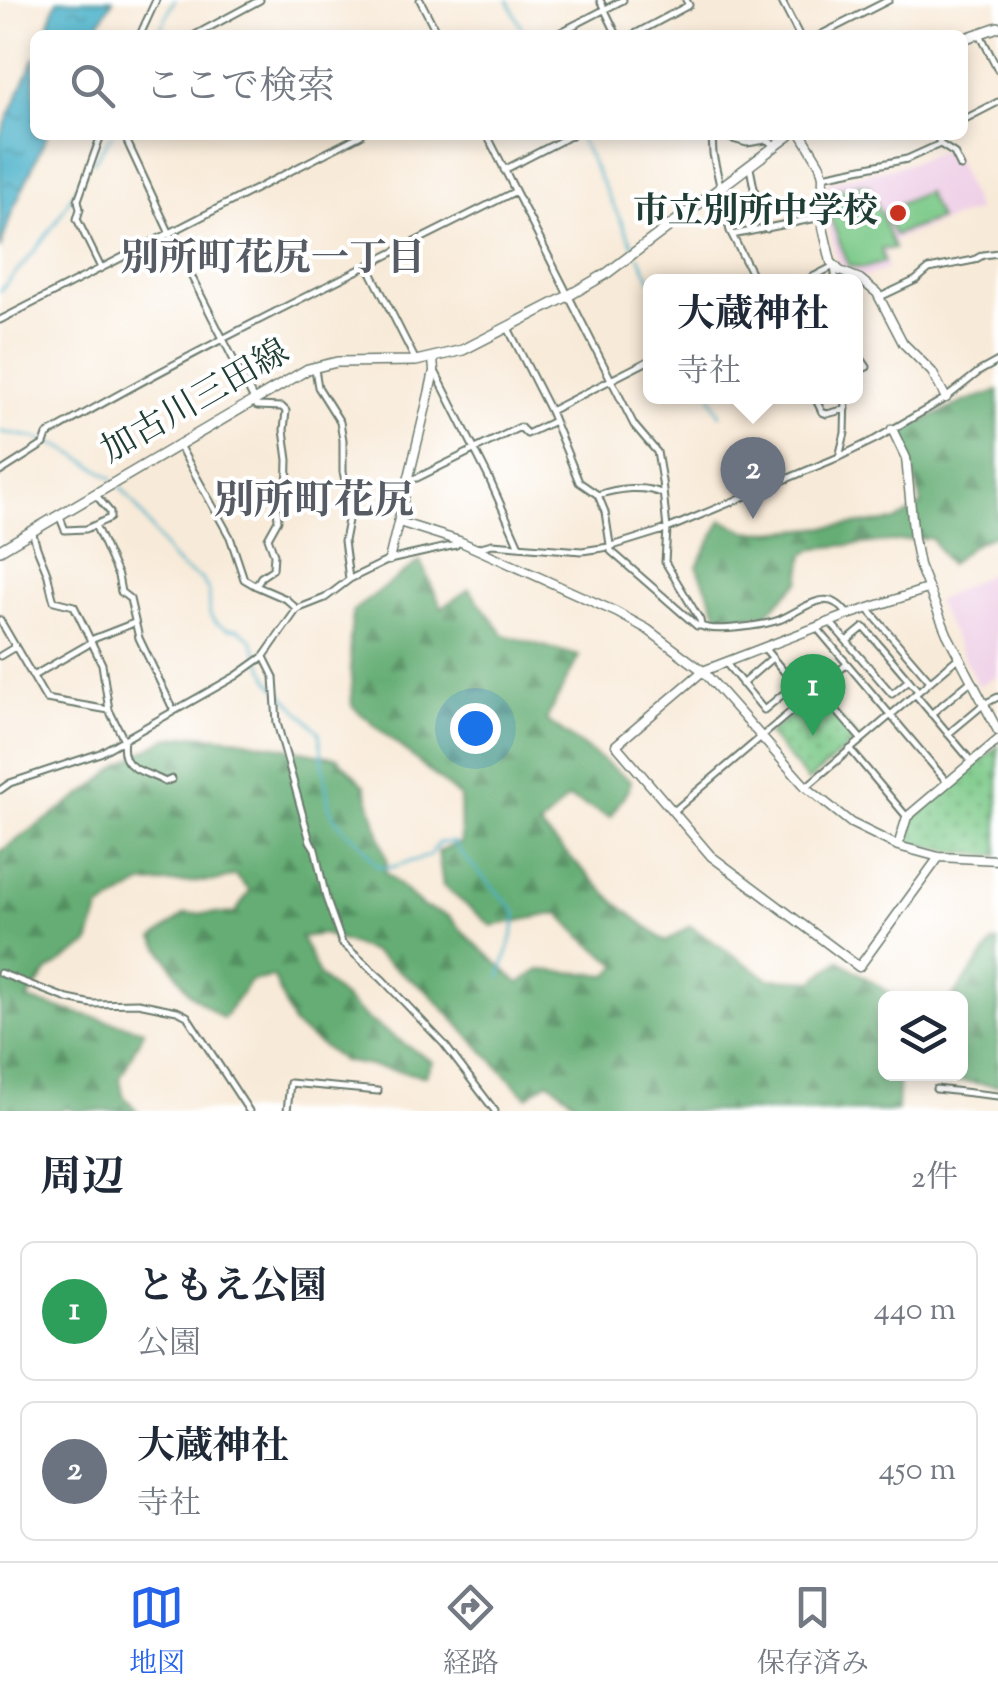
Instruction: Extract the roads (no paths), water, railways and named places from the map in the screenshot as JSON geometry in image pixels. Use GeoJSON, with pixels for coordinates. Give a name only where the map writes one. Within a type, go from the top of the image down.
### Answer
{"type":"FeatureCollection","features":[{"type":"Feature","properties":{"kind":"main road"},"geometry":{"type":"LineString","coordinates":[[968,38],[998,27]]}},
{"type":"Feature","properties":{"kind":"main road","name":"加古川三田線"},"geometry":{"type":"LineString","coordinates":[[0,550],[315,366],[433,358],[463,350],[508,328],[620,264],[783,140]]}},
{"type":"Feature","properties":{"kind":"street"},"geometry":{"type":"LineString","coordinates":[[142,30],[156,0]]}},
{"type":"Feature","properties":{"kind":"street"},"geometry":{"type":"LineString","coordinates":[[204,30],[260,0]]}},
{"type":"Feature","properties":{"kind":"street"},"geometry":{"type":"LineString","coordinates":[[420,0],[435,30]]}},
{"type":"Feature","properties":{"kind":"street"},"geometry":{"type":"LineString","coordinates":[[600,0],[615,30]]}},
{"type":"Feature","properties":{"kind":"street"},"geometry":{"type":"LineString","coordinates":[[564,30],[624,0]]}},
{"type":"Feature","properties":{"kind":"street"},"geometry":{"type":"LineString","coordinates":[[643,30],[689,6],[686,0]]}},
{"type":"Feature","properties":{"kind":"street"},"geometry":{"type":"LineString","coordinates":[[781,0],[796,30]]}},
{"type":"Feature","properties":{"kind":"street"},"geometry":{"type":"LineString","coordinates":[[830,30],[889,0]]}},
{"type":"Feature","properties":{"kind":"street"},"geometry":{"type":"LineString","coordinates":[[980,34],[998,70]]}},
{"type":"Feature","properties":{"kind":"street"},"geometry":{"type":"LineString","coordinates":[[968,117],[998,102]]}},
{"type":"Feature","properties":{"kind":"street"},"geometry":{"type":"LineString","coordinates":[[99,140],[78,200],[78,220],[101,268]]}},
{"type":"Feature","properties":{"kind":"street"},"geometry":{"type":"LineString","coordinates":[[126,140],[255,401],[260,407],[282,407],[286,411],[287,494],[277,507],[278,520],[268,538],[274,554],[273,569],[256,586]]}},
{"type":"Feature","properties":{"kind":"street"},"geometry":{"type":"LineString","coordinates":[[0,320],[350,140]]}},
{"type":"Feature","properties":{"kind":"street"},"geometry":{"type":"LineString","coordinates":[[489,140],[634,425],[656,452],[668,529],[665,562],[702,626]]}},
{"type":"Feature","properties":{"kind":"street"},"geometry":{"type":"LineString","coordinates":[[504,170],[562,140]]}},
{"type":"Feature","properties":{"kind":"street"},"geometry":{"type":"LineString","coordinates":[[714,140],[713,154],[732,235],[752,274]]}},
{"type":"Feature","properties":{"kind":"street"},"geometry":{"type":"LineString","coordinates":[[733,140],[777,144]]}},
{"type":"Feature","properties":{"kind":"street"},"geometry":{"type":"LineString","coordinates":[[805,140],[823,176],[822,217],[835,274]]}},
{"type":"Feature","properties":{"kind":"street"},"geometry":{"type":"LineString","coordinates":[[938,140],[954,152],[960,168]]}},
{"type":"Feature","properties":{"kind":"street"},"geometry":{"type":"LineString","coordinates":[[823,176],[907,159],[940,144]]}},
{"type":"Feature","properties":{"kind":"street"},"geometry":{"type":"LineString","coordinates":[[749,166],[767,229]]}},
{"type":"Feature","properties":{"kind":"street"},"geometry":{"type":"LineString","coordinates":[[0,472],[44,444],[47,435],[224,339],[514,192]]}},
{"type":"Feature","properties":{"kind":"street"},"geometry":{"type":"LineString","coordinates":[[732,235],[822,217]]}},
{"type":"Feature","properties":{"kind":"street"},"geometry":{"type":"LineString","coordinates":[[880,296],[916,280],[929,269],[998,253]]}},
{"type":"Feature","properties":{"kind":"street"},"geometry":{"type":"LineString","coordinates":[[368,266],[416,361]]}},
{"type":"Feature","properties":{"kind":"street"},"geometry":{"type":"LineString","coordinates":[[819,274],[834,266]]}},
{"type":"Feature","properties":{"kind":"street"},"geometry":{"type":"LineString","coordinates":[[834,266],[850,274]]}},
{"type":"Feature","properties":{"kind":"street"},"geometry":{"type":"LineString","coordinates":[[863,282],[880,296],[902,344],[932,372],[946,398]]}},
{"type":"Feature","properties":{"kind":"street"},"geometry":{"type":"LineString","coordinates":[[508,328],[580,482],[598,494],[610,547],[681,613],[697,626],[716,630],[770,623],[802,606],[830,600],[840,603],[848,615]]}},
{"type":"Feature","properties":{"kind":"street"},"geometry":{"type":"LineString","coordinates":[[388,560],[434,371],[433,358]]}},
{"type":"Feature","properties":{"kind":"street"},"geometry":{"type":"LineString","coordinates":[[476,548],[492,544],[562,551],[610,547],[668,529],[839,457],[946,398],[998,362]]}},
{"type":"Feature","properties":{"kind":"street"},"geometry":{"type":"LineString","coordinates":[[550,411],[643,364]]}},
{"type":"Feature","properties":{"kind":"street"},"geometry":{"type":"LineString","coordinates":[[315,366],[318,388],[333,408],[344,440],[343,472],[351,504],[344,542],[350,580]]}},
{"type":"Feature","properties":{"kind":"street"},"geometry":{"type":"LineString","coordinates":[[434,371],[519,546]]}},
{"type":"Feature","properties":{"kind":"street"},"geometry":{"type":"LineString","coordinates":[[818,404],[827,414],[846,409]]}},
{"type":"Feature","properties":{"kind":"street"},"geometry":{"type":"LineString","coordinates":[[839,457],[846,404]]}},
{"type":"Feature","properties":{"kind":"street"},"geometry":{"type":"LineString","coordinates":[[409,480],[520,427],[527,434],[554,421]]}},
{"type":"Feature","properties":{"kind":"street"},"geometry":{"type":"LineString","coordinates":[[892,429],[906,458],[916,556],[927,589],[958,658],[998,731]]}},
{"type":"Feature","properties":{"kind":"street"},"geometry":{"type":"LineString","coordinates":[[178,444],[230,538],[244,578],[286,599],[297,609]]}},
{"type":"Feature","properties":{"kind":"street"},"geometry":{"type":"LineString","coordinates":[[598,494],[614,489],[654,490],[663,494]]}},
{"type":"Feature","properties":{"kind":"street"},"geometry":{"type":"LineString","coordinates":[[59,515],[65,530],[86,528],[110,518],[110,512],[95,494]]}},
{"type":"Feature","properties":{"kind":"street"},"geometry":{"type":"LineString","coordinates":[[399,522],[460,541],[647,630],[702,671],[806,787],[851,823],[898,846],[939,856],[998,860]]}},
{"type":"Feature","properties":{"kind":"street"},"geometry":{"type":"LineString","coordinates":[[96,524],[121,592],[130,600],[134,623],[174,711]]}},
{"type":"Feature","properties":{"kind":"street"},"geometry":{"type":"LineString","coordinates":[[33,530],[36,552],[48,576],[54,602],[74,606],[102,664],[109,710],[124,740],[124,760],[135,770],[165,782],[172,779]]}},
{"type":"Feature","properties":{"kind":"street"},"geometry":{"type":"LineString","coordinates":[[0,790],[10,783],[100,753],[236,676],[264,656],[297,609],[325,598],[350,580],[388,560],[460,541]]}},
{"type":"Feature","properties":{"kind":"street"},"geometry":{"type":"LineString","coordinates":[[927,589],[702,671],[616,745],[710,856],[859,968],[939,856]]}},
{"type":"Feature","properties":{"kind":"street"},"geometry":{"type":"LineString","coordinates":[[868,608],[930,681]]}},
{"type":"Feature","properties":{"kind":"street"},"geometry":{"type":"LineString","coordinates":[[0,620],[46,699],[109,710]]}},
{"type":"Feature","properties":{"kind":"street"},"geometry":{"type":"LineString","coordinates":[[830,622],[892,694],[910,680]]}},
{"type":"Feature","properties":{"kind":"street"},"geometry":{"type":"LineString","coordinates":[[33,676],[90,642],[134,623]]}},
{"type":"Feature","properties":{"kind":"street"},"geometry":{"type":"LineString","coordinates":[[816,627],[947,782]]}},
{"type":"Feature","properties":{"kind":"street"},"geometry":{"type":"LineString","coordinates":[[847,642],[864,627],[971,761]]}},
{"type":"Feature","properties":{"kind":"street"},"geometry":{"type":"LineString","coordinates":[[0,656],[15,646]]}},
{"type":"Feature","properties":{"kind":"street"},"geometry":{"type":"LineString","coordinates":[[763,647],[806,698]]}},
{"type":"Feature","properties":{"kind":"street"},"geometry":{"type":"LineString","coordinates":[[264,656],[274,677],[277,723],[342,943],[444,1044],[495,1111]]}},
{"type":"Feature","properties":{"kind":"street"},"geometry":{"type":"LineString","coordinates":[[742,684],[772,658]]}},
{"type":"Feature","properties":{"kind":"street"},"geometry":{"type":"LineString","coordinates":[[806,787],[958,658]]}},
{"type":"Feature","properties":{"kind":"street"},"geometry":{"type":"LineString","coordinates":[[725,662],[764,710],[794,685]]}},
{"type":"Feature","properties":{"kind":"street"},"geometry":{"type":"LineString","coordinates":[[672,812],[847,664]]}},
{"type":"Feature","properties":{"kind":"street"},"geometry":{"type":"LineString","coordinates":[[931,714],[971,681]]}},
{"type":"Feature","properties":{"kind":"street"},"geometry":{"type":"LineString","coordinates":[[817,688],[862,739]]}},
{"type":"Feature","properties":{"kind":"street"},"geometry":{"type":"LineString","coordinates":[[948,734],[998,697]]}},
{"type":"Feature","properties":{"kind":"street"},"geometry":{"type":"LineString","coordinates":[[898,846],[907,817],[998,740]]}},
{"type":"Feature","properties":{"kind":"street"},"geometry":{"type":"LineString","coordinates":[[850,749],[907,817]]}},
{"type":"Feature","properties":{"kind":"street"},"geometry":{"type":"LineString","coordinates":[[0,973],[68,999],[92,1004],[138,1003],[177,1010],[188,1016],[249,1111]]}},
{"type":"Feature","properties":{"kind":"street"},"geometry":{"type":"LineString","coordinates":[[287,1111],[290,1083],[378,1091]]}},
{"type":"Feature","properties":{"kind":"street"},"geometry":{"type":"LineString","coordinates":[[936,1089],[998,1096]]}},
{"type":"Feature","properties":{"kind":"water"},"geometry":{"type":"Polygon","coordinates":[[[57,0],[113,0],[95,30],[47,30],[57,0]]]}},
{"type":"Feature","properties":{"kind":"water"},"geometry":{"type":"Polygon","coordinates":[[[30,68],[30,140],[45,140],[0,249],[0,136],[30,68]]]}},
{"type":"Feature","properties":{"kind":"waterway"},"geometry":{"type":"LineString","coordinates":[[160,30],[174,0]]}},
{"type":"Feature","properties":{"kind":"waterway"},"geometry":{"type":"LineString","coordinates":[[508,0],[523,30]]}},
{"type":"Feature","properties":{"kind":"waterway"},"geometry":{"type":"LineString","coordinates":[[93,162],[108,140]]}},
{"type":"Feature","properties":{"kind":"waterway"},"geometry":{"type":"LineString","coordinates":[[580,140],[635,249]]}},
{"type":"Feature","properties":{"kind":"waterway"},"geometry":{"type":"LineString","coordinates":[[0,291],[56,222],[85,173]]}},
{"type":"Feature","properties":{"kind":"waterway"},"geometry":{"type":"LineString","coordinates":[[639,256],[648,274]]}},
{"type":"Feature","properties":{"kind":"waterway"},"geometry":{"type":"LineString","coordinates":[[715,404],[720,415]]}},
{"type":"Feature","properties":{"kind":"waterway"},"geometry":{"type":"LineString","coordinates":[[0,432],[60,447],[113,479]]}},
{"type":"Feature","properties":{"kind":"waterway"},"geometry":{"type":"LineString","coordinates":[[119,485],[172,559],[201,579],[209,591],[210,615],[216,623],[238,629],[251,639],[269,680],[319,732],[329,806],[335,819],[360,842],[377,866],[388,868],[429,856],[438,843],[454,842],[516,912],[500,977]]}},
{"type":"Feature","properties":{"kind":"place","name":"市立別所中学校"},"geometry":{"type":"Point","coordinates":[898,213]}},
{"type":"Feature","properties":{"kind":"place","name":"大蔵神社"},"geometry":{"type":"Point","coordinates":[753,519]}},
{"type":"Feature","properties":{"kind":"place","name":"ともえ公園"},"geometry":{"type":"Point","coordinates":[813,736]}},
{"type":"Feature","properties":{"kind":"district","name":"別所町花尻一丁目"},"geometry":{"type":"Point","coordinates":[273,261]}},
{"type":"Feature","properties":{"kind":"district","name":"別所町花尻"},"geometry":{"type":"Point","coordinates":[314,503]}}]}
